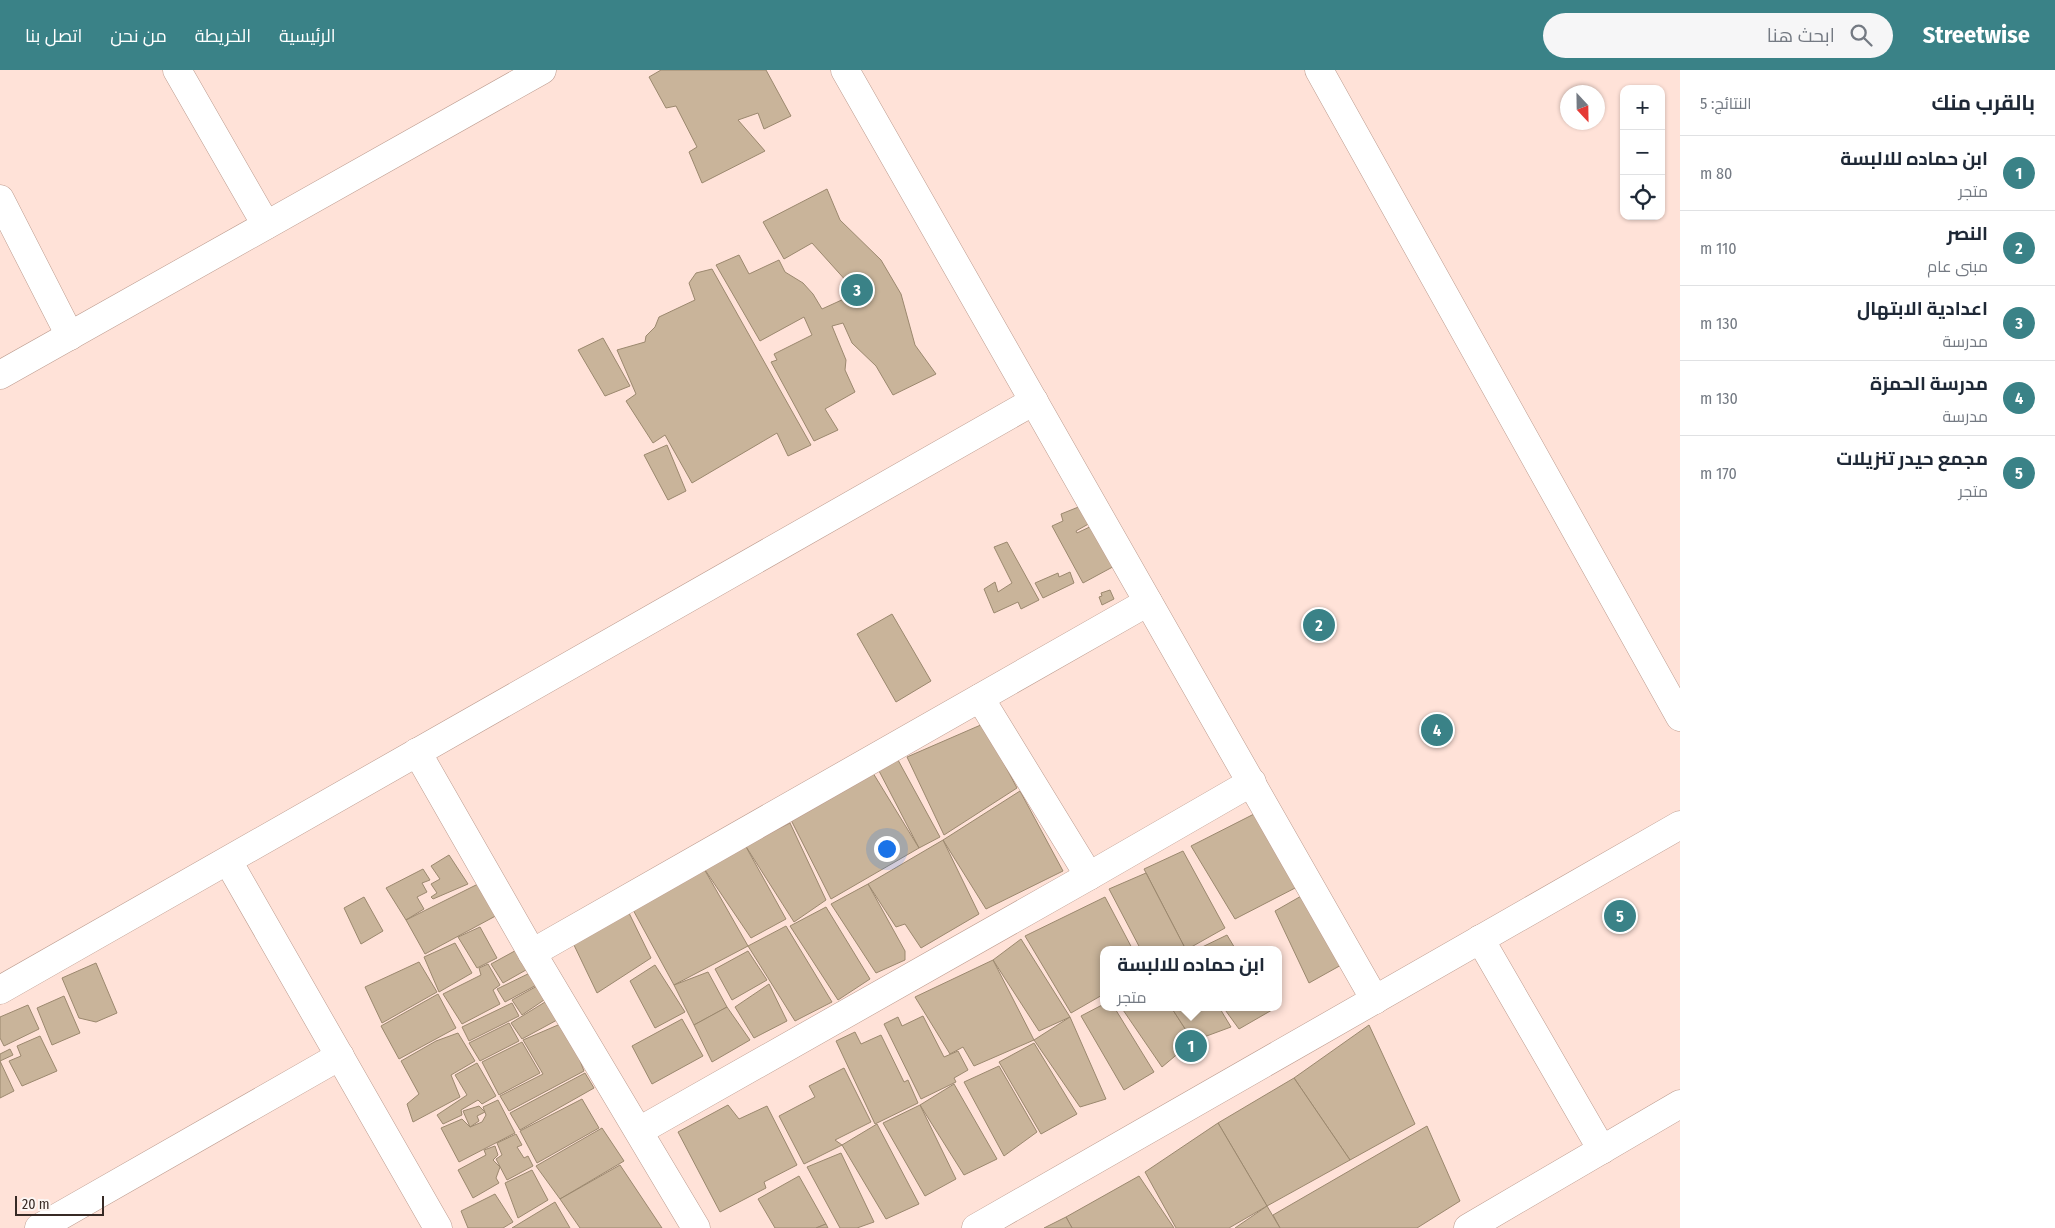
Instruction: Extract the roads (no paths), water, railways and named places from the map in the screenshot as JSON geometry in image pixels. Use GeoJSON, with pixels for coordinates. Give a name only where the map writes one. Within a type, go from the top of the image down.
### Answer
{"type":"FeatureCollection","features":[{"type":"Feature","properties":{"kind":"street"},"geometry":{"type":"LineString","coordinates":[[177,70],[266,225]]}},
{"type":"Feature","properties":{"kind":"street"},"geometry":{"type":"LineString","coordinates":[[0,375],[542,70]]}},
{"type":"Feature","properties":{"kind":"street"},"geometry":{"type":"LineString","coordinates":[[845,70],[1252,782],[1374,1000]]}},
{"type":"Feature","properties":{"kind":"street"},"geometry":{"type":"LineString","coordinates":[[1319,70],[1680,717]]}},
{"type":"Feature","properties":{"kind":"street"},"geometry":{"type":"LineString","coordinates":[[0,199],[70,336]]}},
{"type":"Feature","properties":{"kind":"street"},"geometry":{"type":"LineString","coordinates":[[0,990],[1034,401]]}},
{"type":"Feature","properties":{"kind":"street"},"geometry":{"type":"LineString","coordinates":[[532,954],[1148,602]]}},
{"type":"Feature","properties":{"kind":"street"},"geometry":{"type":"LineString","coordinates":[[980,698],[1089,876]]}},
{"type":"Feature","properties":{"kind":"street"},"geometry":{"type":"LineString","coordinates":[[417,752],[532,954],[696,1228]]}},
{"type":"Feature","properties":{"kind":"street"},"geometry":{"type":"LineString","coordinates":[[639,1131],[1252,782]]}},
{"type":"Feature","properties":{"kind":"street"},"geometry":{"type":"LineString","coordinates":[[977,1228],[1680,825]]}},
{"type":"Feature","properties":{"kind":"street"},"geometry":{"type":"LineString","coordinates":[[228,861],[438,1228]]}},
{"type":"Feature","properties":{"kind":"street"},"geometry":{"type":"LineString","coordinates":[[1480,939],[1602,1150]]}},
{"type":"Feature","properties":{"kind":"street"},"geometry":{"type":"LineString","coordinates":[[39,1228],[340,1056]]}},
{"type":"Feature","properties":{"kind":"street"},"geometry":{"type":"LineString","coordinates":[[1485,1224],[1602,1150],[1680,1104]]}},
{"type":"Feature","properties":{"kind":"place","name":"اعدادية الابتهال"},"geometry":{"type":"Point","coordinates":[857,290]}},
{"type":"Feature","properties":{"kind":"place","name":"النصر"},"geometry":{"type":"Point","coordinates":[1319,625]}},
{"type":"Feature","properties":{"kind":"place","name":"مدرسة الحمزة"},"geometry":{"type":"Point","coordinates":[1437,730]}},
{"type":"Feature","properties":{"kind":"place","name":"مجمع حيدر تنزيلات"},"geometry":{"type":"Point","coordinates":[1620,916]}},
{"type":"Feature","properties":{"kind":"place","name":"ابن حماده للالبسة"},"geometry":{"type":"Point","coordinates":[1191,1046]}}]}
